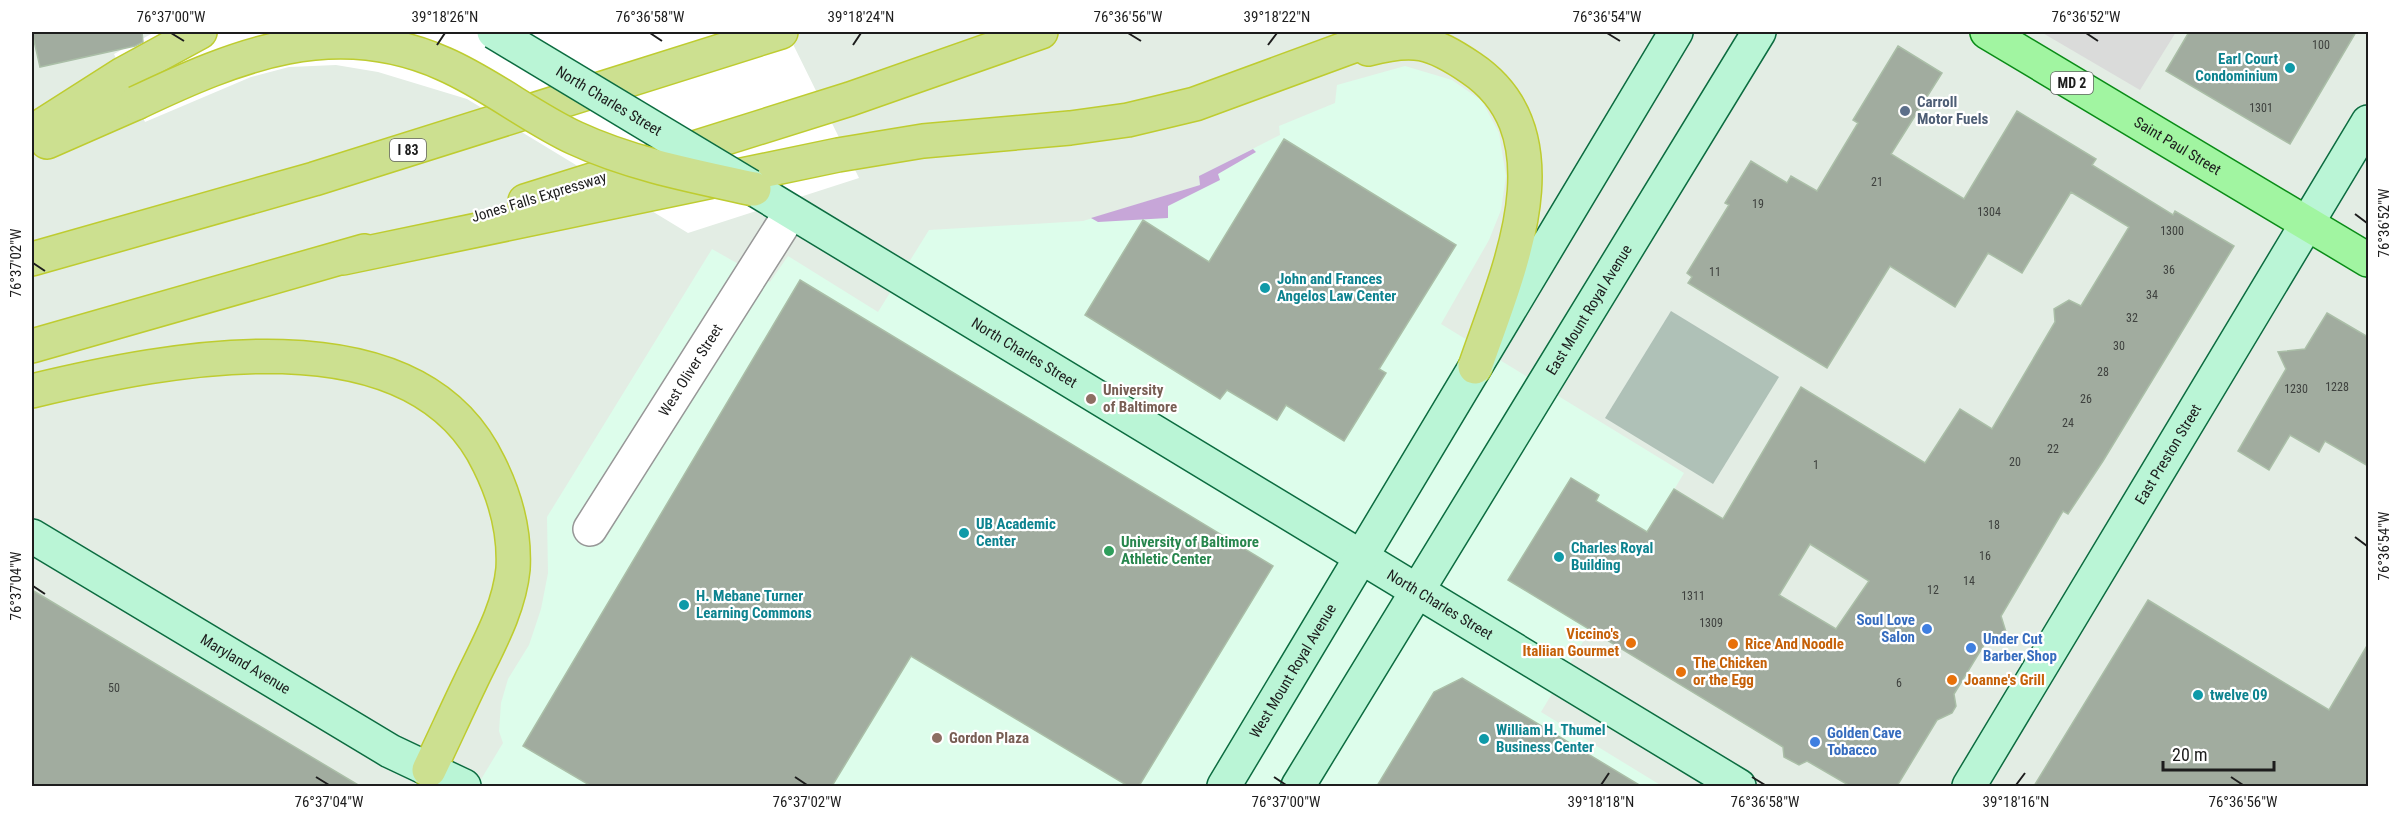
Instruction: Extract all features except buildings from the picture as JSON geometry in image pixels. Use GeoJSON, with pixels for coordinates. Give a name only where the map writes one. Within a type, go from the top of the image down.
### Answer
{"type":"FeatureCollection","features":[{"type":"Feature","properties":{"kind":"highway"},"geometry":{"type":"LineString","coordinates":[[32,148],[129,89],[200,32]]}},
{"type":"Feature","properties":{"kind":"highway","name":"I 83"},"geometry":{"type":"LineString","coordinates":[[32,259],[314,180],[781,32]]}},
{"type":"Feature","properties":{"kind":"highway","name":"Jones Falls Expressway"},"geometry":{"type":"LineString","coordinates":[[32,346],[343,258],[850,99],[1041,32]]}},
{"type":"Feature","properties":{"kind":"highway"},"geometry":{"type":"LineString","coordinates":[[343,258],[838,155],[923,141],[1070,128],[1128,120],[1195,104],[1391,32]]}},
{"type":"Feature","properties":{"kind":"highway"},"geometry":{"type":"LineString","coordinates":[[32,132],[129,89],[195,75],[258,53],[337,41],[392,45],[445,64],[575,138],[665,169],[774,202]]}},
{"type":"Feature","properties":{"kind":"highway"},"geometry":{"type":"LineString","coordinates":[[1305,65],[1392,43],[1425,43],[1450,54],[1483,76],[1501,93],[1513,112],[1523,146],[1525,195],[1503,284],[1475,367]]}},
{"type":"Feature","properties":{"kind":"highway"},"geometry":{"type":"LineString","coordinates":[[32,391],[98,375],[196,361],[275,356],[326,360],[362,367],[425,392],[457,416],[479,442],[496,478],[508,511],[513,569],[504,608],[488,648],[426,778]]}},
{"type":"Feature","properties":{"kind":"main road","name":"North Charles Street"},"geometry":{"type":"LineString","coordinates":[[494,32],[1739,786]]}},
{"type":"Feature","properties":{"kind":"main road"},"geometry":{"type":"LineString","coordinates":[[1362,556],[1676,32]]}},
{"type":"Feature","properties":{"kind":"main road","name":"East Mount Royal Avenue"},"geometry":{"type":"LineString","coordinates":[[1417,589],[1759,32]]}},
{"type":"Feature","properties":{"kind":"main road","name":"Saint Paul Street"},"geometry":{"type":"LineString","coordinates":[[1987,32],[2368,260]]}},
{"type":"Feature","properties":{"kind":"main road","name":"East Preston Street"},"geometry":{"type":"LineString","coordinates":[[1969,786],[2368,123]]}},
{"type":"Feature","properties":{"kind":"main road","name":"Maryland Avenue"},"geometry":{"type":"LineString","coordinates":[[32,536],[390,751],[426,778],[464,786]]}},
{"type":"Feature","properties":{"kind":"main road","name":"West Mount Royal Avenue"},"geometry":{"type":"LineString","coordinates":[[1224,786],[1362,556]]}},
{"type":"Feature","properties":{"kind":"main road"},"geometry":{"type":"LineString","coordinates":[[1298,786],[1417,589]]}},
{"type":"Feature","properties":{"kind":"street","name":"West Oliver Street"},"geometry":{"type":"LineString","coordinates":[[590,529],[774,202]]}},
{"type":"Feature","properties":{"kind":"shaded area"},"geometry":{"type":"Polygon","coordinates":[[[2041,32],[2176,32],[2140,90],[2041,32]]]}},
{"type":"Feature","properties":{"kind":"shaded area","name":"University of Baltimore"},"geometry":{"type":"Polygon","coordinates":[[[1405,66],[1452,80],[1482,101],[1499,133],[1506,176],[1501,210],[1489,240],[1441,324],[1684,473],[1541,712],[1662,786],[477,786],[503,743],[499,731],[501,703],[508,679],[529,645],[541,609],[548,573],[547,517],[712,249],[770,282],[788,256],[878,312],[929,230],[1083,221],[1200,185],[1199,176],[1280,135],[1279,126],[1335,103],[1337,85],[1405,66]]]}},
{"type":"Feature","properties":{"kind":"shaded area"},"geometry":{"type":"Polygon","coordinates":[[[1253,149],[1256,152],[1218,174],[1220,180],[1168,206],[1168,218],[1098,222],[1091,218],[1200,185],[1199,176],[1253,149]]]}},
{"type":"Feature","properties":{"kind":"shaded area"},"geometry":{"type":"Polygon","coordinates":[[[1671,311],[1779,377],[1713,484],[1605,418],[1671,311]]]}},
{"type":"Feature","properties":{"kind":"pier"},"geometry":{"type":"Polygon","coordinates":[[[155,32],[787,32],[859,178],[688,233],[467,99],[378,72],[336,65],[289,67],[251,77],[145,122],[114,54],[155,32]]]}},
{"type":"Feature","properties":{"kind":"place","name":"Earl Court Condominium"},"geometry":{"type":"Point","coordinates":[2290,68]}},
{"type":"Feature","properties":{"kind":"place","name":"Carroll Motor Fuels"},"geometry":{"type":"Point","coordinates":[1905,111]}},
{"type":"Feature","properties":{"kind":"place","name":"John and Frances Angelos Law Center"},"geometry":{"type":"Point","coordinates":[1265,288]}},
{"type":"Feature","properties":{"kind":"place","name":"University of Baltimore"},"geometry":{"type":"Point","coordinates":[1091,399]}},
{"type":"Feature","properties":{"kind":"place","name":"UB Academic Center"},"geometry":{"type":"Point","coordinates":[964,533]}},
{"type":"Feature","properties":{"kind":"place","name":"University of Baltimore Athletic Center"},"geometry":{"type":"Point","coordinates":[1109,551]}},
{"type":"Feature","properties":{"kind":"place","name":"Charles Royal Building"},"geometry":{"type":"Point","coordinates":[1559,557]}},
{"type":"Feature","properties":{"kind":"place","name":"H. Mebane Turner Learning Commons"},"geometry":{"type":"Point","coordinates":[684,605]}},
{"type":"Feature","properties":{"kind":"place","name":"Soul Love Salon"},"geometry":{"type":"Point","coordinates":[1927,629]}},
{"type":"Feature","properties":{"kind":"place","name":"Viccino's Italiian Gourmet"},"geometry":{"type":"Point","coordinates":[1631,643]}},
{"type":"Feature","properties":{"kind":"place","name":"Rice And Noodle"},"geometry":{"type":"Point","coordinates":[1733,644]}},
{"type":"Feature","properties":{"kind":"place","name":"Under Cut Barber Shop"},"geometry":{"type":"Point","coordinates":[1971,648]}},
{"type":"Feature","properties":{"kind":"place","name":"The Chicken or the Egg"},"geometry":{"type":"Point","coordinates":[1681,672]}},
{"type":"Feature","properties":{"kind":"place","name":"Joanne's Grill"},"geometry":{"type":"Point","coordinates":[1952,680]}},
{"type":"Feature","properties":{"kind":"place","name":"twelve 09"},"geometry":{"type":"Point","coordinates":[2198,695]}},
{"type":"Feature","properties":{"kind":"place","name":"Gordon Plaza"},"geometry":{"type":"Point","coordinates":[937,738]}},
{"type":"Feature","properties":{"kind":"place","name":"William H. Thumel Business Center"},"geometry":{"type":"Point","coordinates":[1484,739]}},
{"type":"Feature","properties":{"kind":"place","name":"Golden Cave Tobacco"},"geometry":{"type":"Point","coordinates":[1815,742]}}]}
